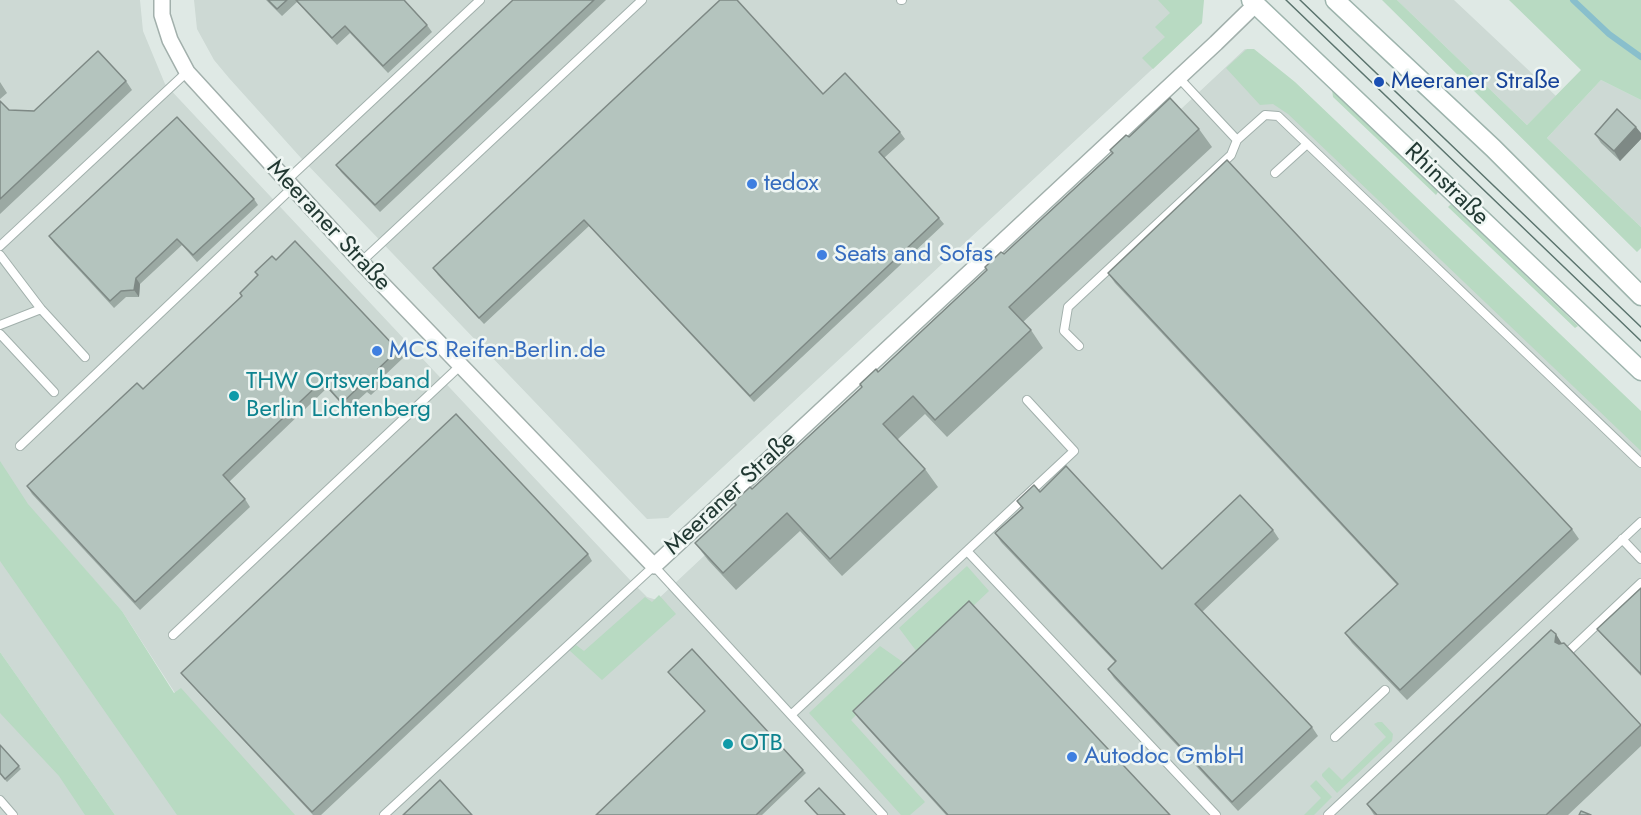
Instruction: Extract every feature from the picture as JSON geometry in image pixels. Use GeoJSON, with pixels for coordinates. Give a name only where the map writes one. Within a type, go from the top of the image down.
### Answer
{"type":"FeatureCollection","features":[{"type":"Feature","properties":{"kind":"main road"},"geometry":{"type":"LineString","coordinates":[[1335,0],[1493,148],[1641,296]]}},
{"type":"Feature","properties":{"kind":"main road","name":"Rhinstraße"},"geometry":{"type":"LineString","coordinates":[[1256,1],[1641,371]]}},
{"type":"Feature","properties":{"kind":"street","name":"Meeraner Straße"},"geometry":{"type":"LineString","coordinates":[[162,0],[162,15],[170,40],[187,72],[361,262],[654,566],[1179,78],[1256,1]]}},
{"type":"Feature","properties":{"kind":"lane"},"geometry":{"type":"LineString","coordinates":[[20,446],[480,0]]}},
{"type":"Feature","properties":{"kind":"lane"},"geometry":{"type":"LineString","coordinates":[[361,262],[642,0]]}},
{"type":"Feature","properties":{"kind":"lane"},"geometry":{"type":"LineString","coordinates":[[0,246],[187,72]]}},
{"type":"Feature","properties":{"kind":"lane"},"geometry":{"type":"LineString","coordinates":[[1179,78],[1236,140]]}},
{"type":"Feature","properties":{"kind":"lane"},"geometry":{"type":"LineString","coordinates":[[1079,346],[1064,331],[1068,307],[1231,154],[1236,140],[1265,115],[1278,116],[1641,463]]}},
{"type":"Feature","properties":{"kind":"lane"},"geometry":{"type":"LineString","coordinates":[[1275,173],[1307,144]]}},
{"type":"Feature","properties":{"kind":"lane"},"geometry":{"type":"LineString","coordinates":[[0,255],[41,309],[85,357]]}},
{"type":"Feature","properties":{"kind":"lane"},"geometry":{"type":"LineString","coordinates":[[0,325],[41,309]]}},
{"type":"Feature","properties":{"kind":"lane"},"geometry":{"type":"LineString","coordinates":[[0,334],[54,392]]}},
{"type":"Feature","properties":{"kind":"lane"},"geometry":{"type":"LineString","coordinates":[[173,635],[462,365]]}},
{"type":"Feature","properties":{"kind":"lane"},"geometry":{"type":"LineString","coordinates":[[791,715],[1074,451],[1027,400]]}},
{"type":"Feature","properties":{"kind":"lane"},"geometry":{"type":"LineString","coordinates":[[1328,815],[1641,522]]}},
{"type":"Feature","properties":{"kind":"lane"},"geometry":{"type":"LineString","coordinates":[[1622,539],[1641,559]]}},
{"type":"Feature","properties":{"kind":"lane"},"geometry":{"type":"LineString","coordinates":[[967,551],[1216,815]]}},
{"type":"Feature","properties":{"kind":"lane"},"geometry":{"type":"LineString","coordinates":[[384,815],[654,566],[883,815]]}},
{"type":"Feature","properties":{"kind":"lane"},"geometry":{"type":"LineString","coordinates":[[1569,651],[1641,583]]}},
{"type":"Feature","properties":{"kind":"lane"},"geometry":{"type":"LineString","coordinates":[[1335,737],[1385,690]]}},
{"type":"Feature","properties":{"kind":"lane"},"geometry":{"type":"LineString","coordinates":[[2,806],[14,815]]}},
{"type":"Feature","properties":{"kind":"shaded area"},"geometry":{"type":"Polygon","coordinates":[[[0,0],[140,0],[143,31],[165,84],[631,581],[647,597],[657,600],[1245,49],[1249,50],[1641,417],[1641,815],[254,815],[122,611],[0,475],[0,0]]]}},
{"type":"Feature","properties":{"kind":"shaded area"},"geometry":{"type":"Polygon","coordinates":[[[194,0],[1202,0],[1202,23],[668,518],[647,519],[301,158],[229,78],[214,60],[197,29],[194,0]]]}},
{"type":"Feature","properties":{"kind":"shaded area"},"geometry":{"type":"Polygon","coordinates":[[[1397,0],[1454,0],[1556,96],[1527,125],[1397,0]]]}},
{"type":"Feature","properties":{"kind":"shaded area"},"geometry":{"type":"Polygon","coordinates":[[[1601,80],[1641,100],[1641,227],[1547,138],[1601,80]]]}},
{"type":"Feature","properties":{"kind":"shaded area"},"geometry":{"type":"Polygon","coordinates":[[[0,558],[179,815],[115,815],[0,652],[0,558]]]}},
{"type":"Feature","properties":{"kind":"shaded area"},"geometry":{"type":"Polygon","coordinates":[[[0,692],[97,815],[0,815],[0,692]]]}},
{"type":"Feature","properties":{"kind":"green space"},"geometry":{"type":"Polygon","coordinates":[[[1158,0],[1204,0],[1202,23],[1153,69],[1142,58],[1165,37],[1155,27],[1170,13],[1158,0]]]}},
{"type":"Feature","properties":{"kind":"green space"},"geometry":{"type":"Polygon","coordinates":[[[1382,0],[1397,0],[1527,125],[1581,70],[1509,0],[1641,0],[1641,100],[1601,80],[1547,138],[1641,227],[1641,248],[1637,252],[1382,0]]]}},
{"type":"Feature","properties":{"kind":"green space"},"geometry":{"type":"Polygon","coordinates":[[[1247,49],[1254,49],[1295,82],[1641,411],[1641,451],[1288,114],[1273,104],[1260,105],[1226,68],[1247,49]]]}},
{"type":"Feature","properties":{"kind":"green space"},"geometry":{"type":"Polygon","coordinates":[[[1332,89],[1438,192],[1436,195],[1333,97],[1332,89]]]}},
{"type":"Feature","properties":{"kind":"green space"},"geometry":{"type":"Polygon","coordinates":[[[1451,204],[1578,326],[1575,328],[1448,207],[1451,204]]]}},
{"type":"Feature","properties":{"kind":"green space"},"geometry":{"type":"Polygon","coordinates":[[[0,461],[28,504],[122,611],[174,693],[181,688],[295,815],[177,815],[0,561],[0,461]]]}},
{"type":"Feature","properties":{"kind":"green space"},"geometry":{"type":"Polygon","coordinates":[[[967,566],[989,591],[920,656],[899,628],[967,566]]]}},
{"type":"Feature","properties":{"kind":"green space"},"geometry":{"type":"Polygon","coordinates":[[[659,595],[676,614],[602,680],[569,650],[576,645],[584,651],[645,597],[652,602],[659,595]]]}},
{"type":"Feature","properties":{"kind":"green space"},"geometry":{"type":"Polygon","coordinates":[[[880,646],[907,665],[851,720],[925,802],[910,815],[901,815],[809,713],[880,646]]]}},
{"type":"Feature","properties":{"kind":"green space"},"geometry":{"type":"Polygon","coordinates":[[[0,652],[115,815],[85,815],[59,776],[0,713],[0,652]]]}},
{"type":"Feature","properties":{"kind":"green space"},"geometry":{"type":"Polygon","coordinates":[[[1382,722],[1393,734],[1392,741],[1337,793],[1322,774],[1329,767],[1342,780],[1386,737],[1374,724],[1382,722]]]}},
{"type":"Feature","properties":{"kind":"green space"},"geometry":{"type":"Polygon","coordinates":[[[1316,780],[1332,797],[1314,815],[1304,815],[1321,798],[1310,786],[1316,780]]]}},
{"type":"Feature","properties":{"kind":"building"},"geometry":{"type":"Polygon","coordinates":[[[268,0],[287,0],[277,9],[268,0]]]}},
{"type":"Feature","properties":{"kind":"building"},"geometry":{"type":"Polygon","coordinates":[[[296,0],[404,0],[427,25],[383,66],[345,26],[332,38],[296,0]]]}},
{"type":"Feature","properties":{"kind":"building"},"geometry":{"type":"Polygon","coordinates":[[[513,0],[594,0],[375,205],[336,165],[513,0]]]}},
{"type":"Feature","properties":{"kind":"building"},"geometry":{"type":"Polygon","coordinates":[[[720,0],[737,0],[823,94],[845,73],[900,132],[879,152],[939,218],[750,396],[584,220],[479,318],[433,268],[720,0]]]}},
{"type":"Feature","properties":{"kind":"building"},"geometry":{"type":"Polygon","coordinates":[[[98,51],[126,81],[0,199],[0,101],[9,110],[34,111],[98,51]]]}},
{"type":"Feature","properties":{"kind":"building"},"geometry":{"type":"Polygon","coordinates":[[[1170,98],[1199,129],[1009,307],[1031,330],[935,420],[913,396],[883,424],[925,469],[830,559],[787,513],[723,573],[695,543],[736,505],[734,502],[750,487],[752,489],[862,387],[860,384],[876,369],[878,372],[987,270],[985,267],[1001,252],[1004,254],[1113,153],[1110,150],[1126,135],[1129,137],[1170,98]]]}},
{"type":"Feature","properties":{"kind":"building"},"geometry":{"type":"Polygon","coordinates":[[[1617,109],[1636,127],[1614,151],[1595,134],[1617,109]]]}},
{"type":"Feature","properties":{"kind":"building"},"geometry":{"type":"Polygon","coordinates":[[[177,117],[254,199],[193,255],[177,239],[136,278],[134,290],[121,291],[110,301],[49,236],[177,117]]]}},
{"type":"Feature","properties":{"kind":"building"},"geometry":{"type":"Polygon","coordinates":[[[1227,160],[1572,529],[1400,690],[1345,633],[1398,584],[1108,273],[1227,160]]]}},
{"type":"Feature","properties":{"kind":"building"},"geometry":{"type":"Polygon","coordinates":[[[295,241],[398,350],[378,369],[382,372],[365,388],[362,384],[342,403],[322,381],[223,475],[245,499],[135,602],[27,486],[137,383],[143,389],[242,296],[240,293],[258,275],[255,272],[272,256],[276,260],[295,241]]]}},
{"type":"Feature","properties":{"kind":"building"},"geometry":{"type":"Polygon","coordinates":[[[456,414],[588,554],[312,812],[181,673],[456,414]]]}},
{"type":"Feature","properties":{"kind":"building"},"geometry":{"type":"Polygon","coordinates":[[[1066,466],[1162,569],[1240,495],[1273,530],[1195,604],[1312,727],[1232,802],[1108,669],[1116,661],[995,533],[1023,508],[1017,501],[1034,485],[1040,492],[1066,466]]]}},
{"type":"Feature","properties":{"kind":"building"},"geometry":{"type":"Polygon","coordinates":[[[1641,588],[1641,674],[1597,629],[1641,588]]]}},
{"type":"Feature","properties":{"kind":"building"},"geometry":{"type":"Polygon","coordinates":[[[969,601],[1170,815],[948,815],[853,711],[969,601]]]}},
{"type":"Feature","properties":{"kind":"building"},"geometry":{"type":"Polygon","coordinates":[[[1551,630],[1556,634],[1555,642],[1564,643],[1641,725],[1546,815],[1377,815],[1367,804],[1551,630]]]}},
{"type":"Feature","properties":{"kind":"building","name":"OTB"},"geometry":{"type":"Polygon","coordinates":[[[692,649],[803,770],[756,815],[596,815],[705,711],[668,672],[692,649]]]}},
{"type":"Feature","properties":{"kind":"building"},"geometry":{"type":"Polygon","coordinates":[[[0,745],[19,766],[5,779],[0,773],[0,745]]]}},
{"type":"Feature","properties":{"kind":"building"},"geometry":{"type":"Polygon","coordinates":[[[440,780],[472,815],[403,815],[440,780]]]}},
{"type":"Feature","properties":{"kind":"building"},"geometry":{"type":"Polygon","coordinates":[[[819,788],[845,815],[818,815],[805,801],[819,788]]]}},
{"type":"Feature","properties":{"kind":"building"},"geometry":{"type":"Polygon","coordinates":[[[1581,811],[1591,815],[1579,815],[1581,811]]]}},
{"type":"Feature","properties":{"kind":"waterway"},"geometry":{"type":"LineString","coordinates":[[1573,0],[1609,34],[1641,57]]}},
{"type":"Feature","properties":{"kind":"tram line"},"geometry":{"type":"LineString","coordinates":[[1286,0],[1641,341]]}},
{"type":"Feature","properties":{"kind":"tram line"},"geometry":{"type":"LineString","coordinates":[[1300,0],[1641,327]]}},
{"type":"Feature","properties":{"kind":"place","name":"Meeraner Straße"},"geometry":{"type":"Point","coordinates":[1379,82]}},
{"type":"Feature","properties":{"kind":"place","name":"tedox"},"geometry":{"type":"Point","coordinates":[752,184]}},
{"type":"Feature","properties":{"kind":"place","name":"Seats and Sofas"},"geometry":{"type":"Point","coordinates":[822,255]}},
{"type":"Feature","properties":{"kind":"place","name":"MCS Reifen-Berlin.de"},"geometry":{"type":"Point","coordinates":[377,351]}},
{"type":"Feature","properties":{"kind":"place","name":"THW Ortsverband Berlin Lichtenberg"},"geometry":{"type":"Point","coordinates":[234,396]}},
{"type":"Feature","properties":{"kind":"place","name":"OTB"},"geometry":{"type":"Point","coordinates":[728,744]}},
{"type":"Feature","properties":{"kind":"place","name":"Autodoc GmbH"},"geometry":{"type":"Point","coordinates":[1072,757]}}]}
